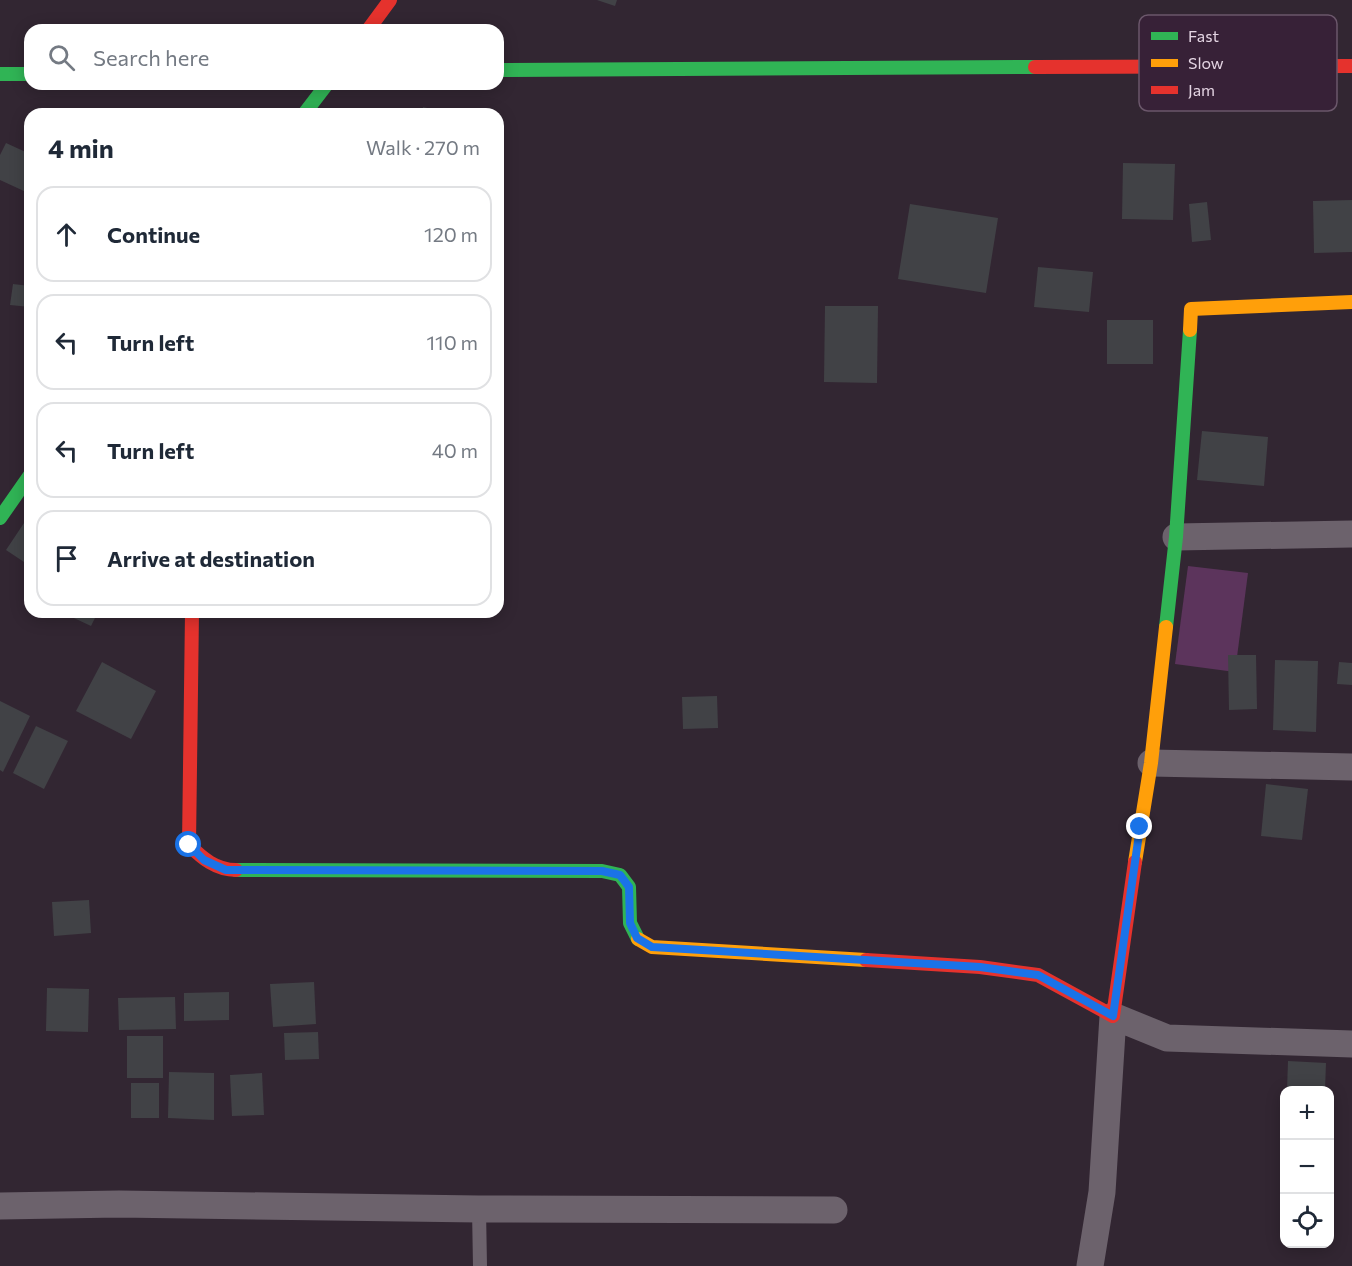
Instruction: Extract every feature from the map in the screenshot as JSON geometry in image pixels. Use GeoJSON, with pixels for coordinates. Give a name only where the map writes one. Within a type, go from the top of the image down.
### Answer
{"type":"FeatureCollection","features":[{"type":"Feature","properties":{"kind":"street"},"geometry":{"type":"LineString","coordinates":[[372,24],[390,0]]}},
{"type":"Feature","properties":{"kind":"street"},"geometry":{"type":"LineString","coordinates":[[1337,66],[1352,66]]}},
{"type":"Feature","properties":{"kind":"street"},"geometry":{"type":"LineString","coordinates":[[504,70],[1139,67]]}},
{"type":"Feature","properties":{"kind":"street"},"geometry":{"type":"LineString","coordinates":[[0,74],[24,74]]}},
{"type":"Feature","properties":{"kind":"street"},"geometry":{"type":"LineString","coordinates":[[309,108],[322,90]]}},
{"type":"Feature","properties":{"kind":"street"},"geometry":{"type":"LineString","coordinates":[[1090,1266],[1102,1192],[1113,1016],[1151,763],[1176,537],[1191,309],[1352,302]]}},
{"type":"Feature","properties":{"kind":"street"},"geometry":{"type":"LineString","coordinates":[[0,518],[24,484]]}},
{"type":"Feature","properties":{"kind":"street"},"geometry":{"type":"LineString","coordinates":[[1176,537],[1352,534]]}},
{"type":"Feature","properties":{"kind":"street"},"geometry":{"type":"LineString","coordinates":[[192,618],[189,845],[204,860],[226,870],[602,871],[620,875],[629,887],[630,923],[637,938],[652,947],[980,967],[1038,975],[1113,1016],[1167,1038],[1352,1044]]}},
{"type":"Feature","properties":{"kind":"street"},"geometry":{"type":"LineString","coordinates":[[1151,763],[1352,767]]}},
{"type":"Feature","properties":{"kind":"street"},"geometry":{"type":"LineString","coordinates":[[0,1206],[119,1204],[479,1209],[834,1210]]}},
{"type":"Feature","properties":{"kind":"lane"},"geometry":{"type":"LineString","coordinates":[[479,1209],[480,1266]]}},
{"type":"Feature","properties":{"kind":"shaded area"},"geometry":{"type":"Polygon","coordinates":[[[1188,566],[1248,573],[1235,672],[1175,664],[1188,566]]]}},
{"type":"Feature","properties":{"kind":"building"},"geometry":{"type":"Polygon","coordinates":[[[597,0],[617,0],[615,6],[597,0]]]}},
{"type":"Feature","properties":{"kind":"building"},"geometry":{"type":"Polygon","coordinates":[[[6,143],[24,151],[24,191],[0,180],[0,155],[6,143]]]}},
{"type":"Feature","properties":{"kind":"building"},"geometry":{"type":"Polygon","coordinates":[[[1123,163],[1175,164],[1173,220],[1122,219],[1123,163]]]}},
{"type":"Feature","properties":{"kind":"building"},"geometry":{"type":"Polygon","coordinates":[[[1352,200],[1352,252],[1314,253],[1313,201],[1352,200]]]}},
{"type":"Feature","properties":{"kind":"building"},"geometry":{"type":"Polygon","coordinates":[[[1207,202],[1211,240],[1192,242],[1189,204],[1207,202]]]}},
{"type":"Feature","properties":{"kind":"building"},"geometry":{"type":"Polygon","coordinates":[[[910,204],[998,218],[986,293],[898,279],[910,204]]]}},
{"type":"Feature","properties":{"kind":"building"},"geometry":{"type":"Polygon","coordinates":[[[1038,267],[1093,272],[1089,312],[1034,307],[1038,267]]]}},
{"type":"Feature","properties":{"kind":"building"},"geometry":{"type":"Polygon","coordinates":[[[13,284],[24,285],[24,306],[10,305],[13,284]]]}},
{"type":"Feature","properties":{"kind":"building"},"geometry":{"type":"Polygon","coordinates":[[[825,306],[878,306],[877,383],[824,382],[825,306]]]}},
{"type":"Feature","properties":{"kind":"building"},"geometry":{"type":"Polygon","coordinates":[[[1107,320],[1153,320],[1153,364],[1107,364],[1107,320]]]}},
{"type":"Feature","properties":{"kind":"building"},"geometry":{"type":"Polygon","coordinates":[[[1202,431],[1268,437],[1264,486],[1197,480],[1202,431]]]}},
{"type":"Feature","properties":{"kind":"building"},"geometry":{"type":"Polygon","coordinates":[[[24,523],[24,562],[6,550],[24,523]]]}},
{"type":"Feature","properties":{"kind":"building"},"geometry":{"type":"Polygon","coordinates":[[[74,618],[95,618],[91,626],[74,618]]]}},
{"type":"Feature","properties":{"kind":"building"},"geometry":{"type":"Polygon","coordinates":[[[1228,655],[1256,655],[1257,709],[1229,710],[1228,655]]]}},
{"type":"Feature","properties":{"kind":"building"},"geometry":{"type":"Polygon","coordinates":[[[1275,660],[1318,661],[1316,732],[1273,730],[1275,660]]]}},
{"type":"Feature","properties":{"kind":"building"},"geometry":{"type":"Polygon","coordinates":[[[102,662],[156,691],[131,739],[76,711],[102,662]]]}},
{"type":"Feature","properties":{"kind":"building"},"geometry":{"type":"Polygon","coordinates":[[[1339,662],[1352,663],[1352,685],[1337,684],[1339,662]]]}},
{"type":"Feature","properties":{"kind":"building"},"geometry":{"type":"Polygon","coordinates":[[[717,696],[718,728],[683,729],[682,697],[717,696]]]}},
{"type":"Feature","properties":{"kind":"building"},"geometry":{"type":"Polygon","coordinates":[[[0,701],[30,716],[3,772],[0,770],[0,701]]]}},
{"type":"Feature","properties":{"kind":"building"},"geometry":{"type":"Polygon","coordinates":[[[36,726],[68,741],[44,789],[13,773],[36,726]]]}},
{"type":"Feature","properties":{"kind":"building"},"geometry":{"type":"Polygon","coordinates":[[[1266,784],[1308,789],[1302,840],[1261,836],[1266,784]]]}},
{"type":"Feature","properties":{"kind":"building"},"geometry":{"type":"Polygon","coordinates":[[[89,900],[91,933],[54,936],[52,902],[89,900]]]}},
{"type":"Feature","properties":{"kind":"building"},"geometry":{"type":"Polygon","coordinates":[[[314,982],[316,1024],[273,1027],[270,984],[314,982]]]}},
{"type":"Feature","properties":{"kind":"building"},"geometry":{"type":"Polygon","coordinates":[[[47,988],[89,989],[88,1032],[46,1031],[47,988]]]}},
{"type":"Feature","properties":{"kind":"building"},"geometry":{"type":"Polygon","coordinates":[[[229,992],[229,1020],[184,1021],[184,993],[229,992]]]}},
{"type":"Feature","properties":{"kind":"building"},"geometry":{"type":"Polygon","coordinates":[[[175,997],[176,1029],[119,1030],[118,998],[175,997]]]}},
{"type":"Feature","properties":{"kind":"building"},"geometry":{"type":"Polygon","coordinates":[[[318,1032],[319,1059],[285,1060],[284,1033],[318,1032]]]}},
{"type":"Feature","properties":{"kind":"building"},"geometry":{"type":"Polygon","coordinates":[[[127,1036],[163,1036],[163,1078],[127,1078],[127,1036]]]}},
{"type":"Feature","properties":{"kind":"building"},"geometry":{"type":"Polygon","coordinates":[[[1288,1061],[1326,1063],[1325,1086],[1287,1086],[1288,1061]]]}},
{"type":"Feature","properties":{"kind":"building"},"geometry":{"type":"Polygon","coordinates":[[[169,1072],[214,1073],[214,1120],[168,1118],[169,1072]]]}},
{"type":"Feature","properties":{"kind":"building"},"geometry":{"type":"Polygon","coordinates":[[[262,1073],[264,1115],[232,1116],[230,1075],[262,1073]]]}},
{"type":"Feature","properties":{"kind":"building"},"geometry":{"type":"Polygon","coordinates":[[[131,1083],[159,1083],[159,1118],[131,1118],[131,1083]]]}},
{"type":"Feature","properties":{"kind":"traffic: fast"},"geometry":{"type":"LineString","coordinates":[[504,70],[1035,67]]}},
{"type":"Feature","properties":{"kind":"traffic: fast"},"geometry":{"type":"LineString","coordinates":[[0,74],[24,74]]}},
{"type":"Feature","properties":{"kind":"traffic: fast"},"geometry":{"type":"LineString","coordinates":[[309,108],[322,90]]}},
{"type":"Feature","properties":{"kind":"traffic: fast"},"geometry":{"type":"LineString","coordinates":[[1166,627],[1176,537],[1190,330]]}},
{"type":"Feature","properties":{"kind":"traffic: fast"},"geometry":{"type":"LineString","coordinates":[[0,518],[24,484]]}},
{"type":"Feature","properties":{"kind":"traffic: fast"},"geometry":{"type":"LineString","coordinates":[[236,870],[602,871],[620,875],[629,887],[630,923],[638,939]]}},
{"type":"Feature","properties":{"kind":"traffic: slow"},"geometry":{"type":"LineString","coordinates":[[1190,330],[1191,309],[1352,302]]}},
{"type":"Feature","properties":{"kind":"traffic: slow"},"geometry":{"type":"LineString","coordinates":[[1135,862],[1151,763],[1166,627]]}},
{"type":"Feature","properties":{"kind":"traffic: slow"},"geometry":{"type":"LineString","coordinates":[[638,939],[652,947],[866,960]]}},
{"type":"Feature","properties":{"kind":"traffic: jam"},"geometry":{"type":"LineString","coordinates":[[372,24],[390,0]]}},
{"type":"Feature","properties":{"kind":"traffic: jam"},"geometry":{"type":"LineString","coordinates":[[1337,66],[1352,66]]}},
{"type":"Feature","properties":{"kind":"traffic: jam"},"geometry":{"type":"LineString","coordinates":[[1035,67],[1139,67]]}},
{"type":"Feature","properties":{"kind":"traffic: jam"},"geometry":{"type":"LineString","coordinates":[[192,618],[189,845],[204,859],[216,866],[236,870]]}},
{"type":"Feature","properties":{"kind":"traffic: jam"},"geometry":{"type":"LineString","coordinates":[[866,960],[980,967],[1038,975],[1113,1016],[1135,862]]}},
{"type":"Feature","properties":{"kind":"route"},"geometry":{"type":"LineString","coordinates":[[189,845],[204,860],[226,870],[602,871],[620,875],[629,887],[630,923],[637,938],[652,947],[980,967],[1038,975],[1113,1016],[1140,827]]}}]}
